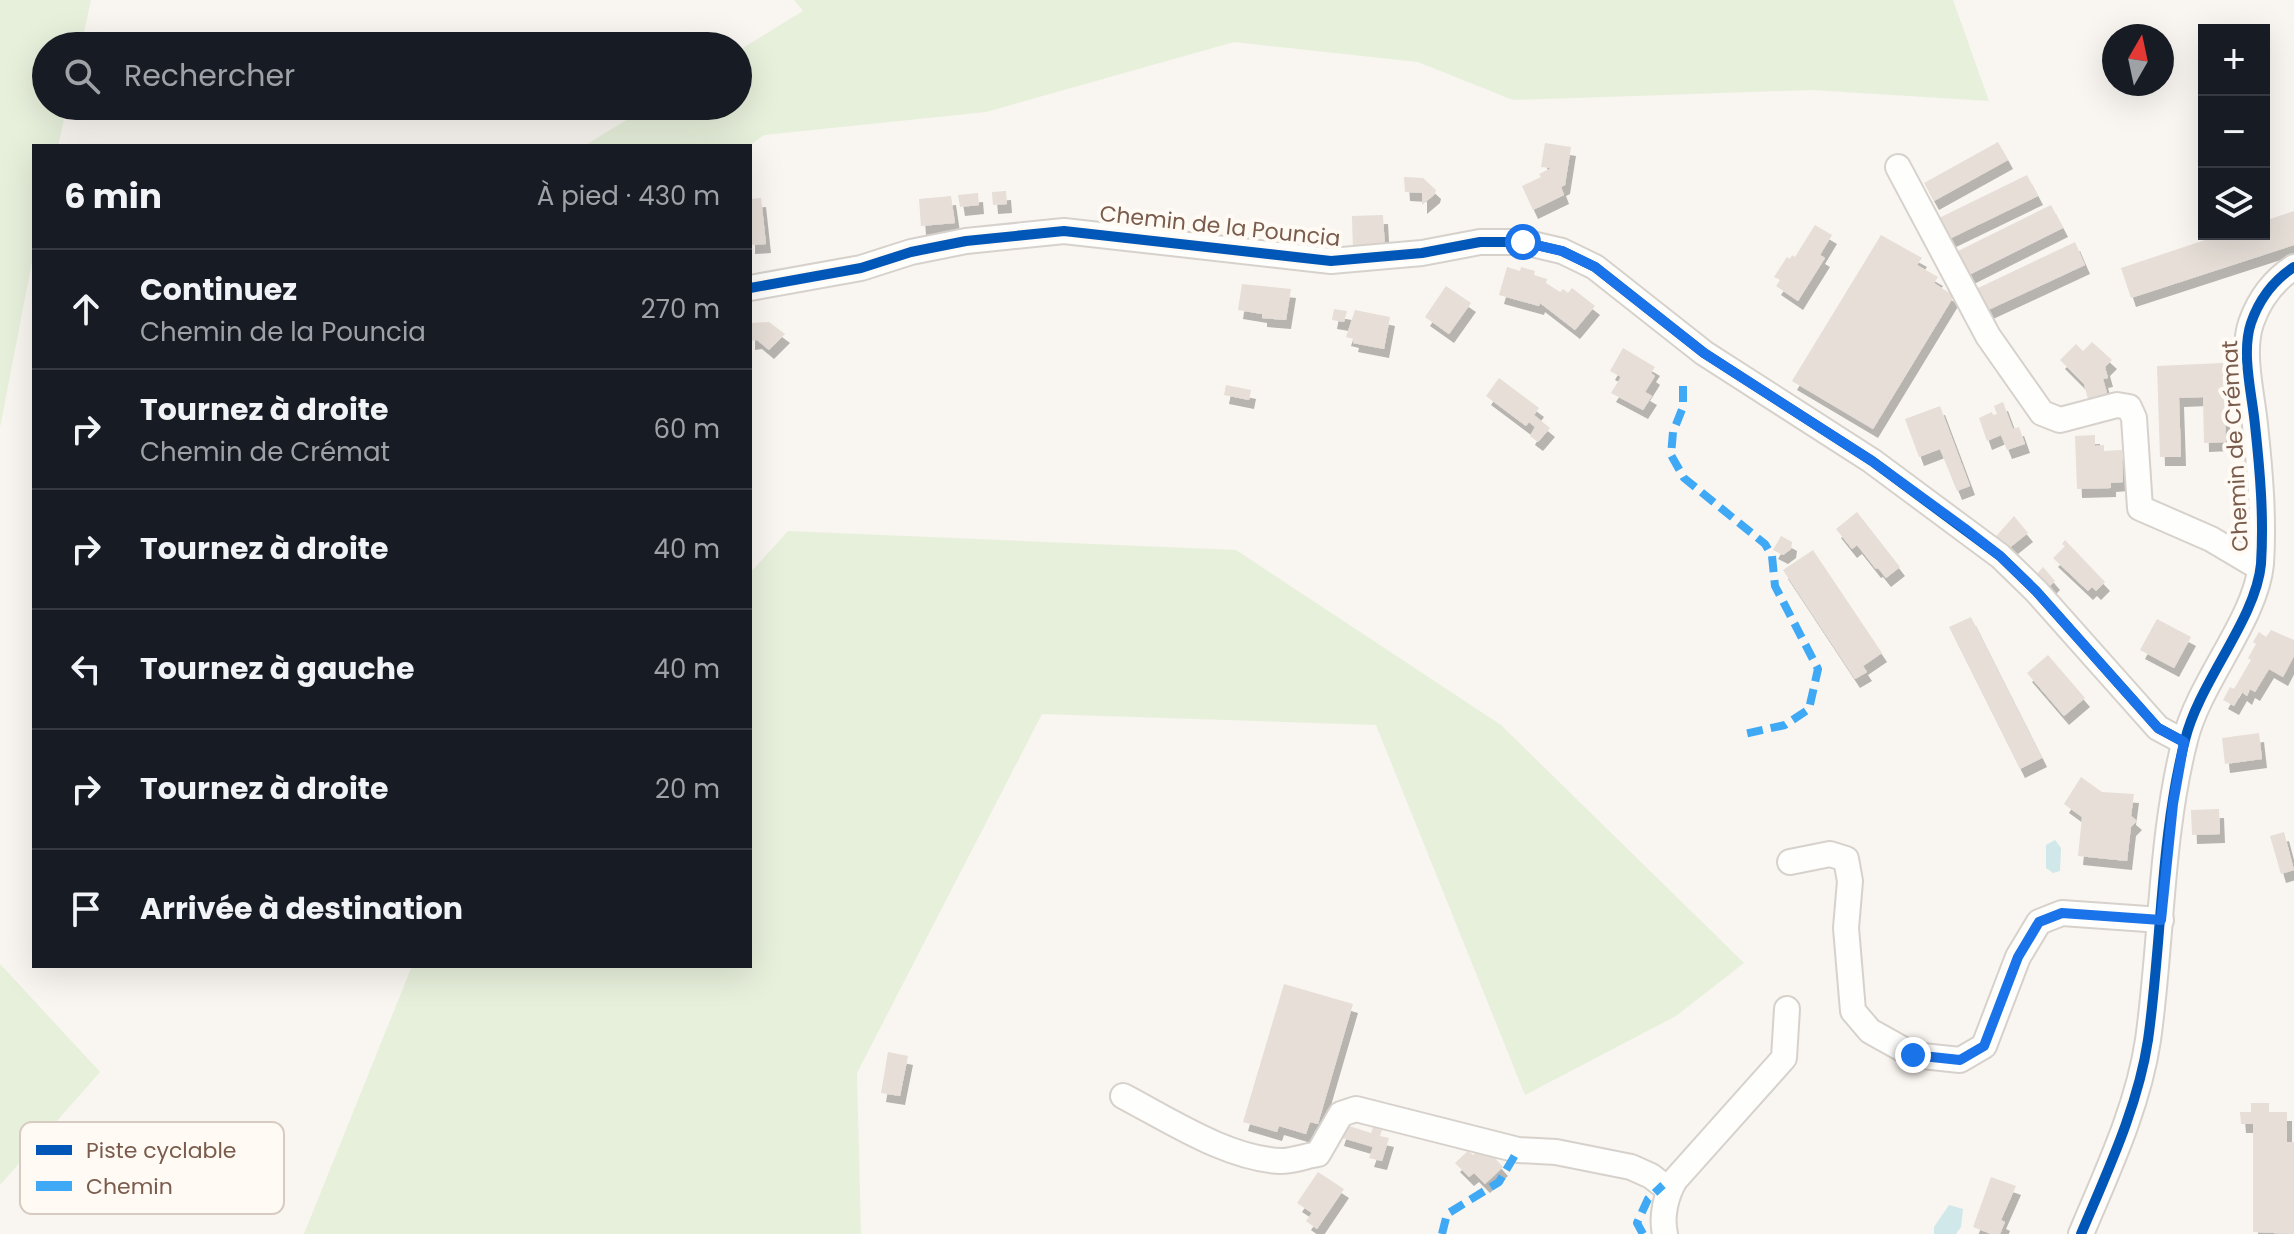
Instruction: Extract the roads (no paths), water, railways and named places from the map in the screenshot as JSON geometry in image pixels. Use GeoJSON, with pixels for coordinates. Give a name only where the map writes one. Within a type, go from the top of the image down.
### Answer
{"type":"FeatureCollection","features":[{"type":"Feature","properties":{"kind":"street"},"geometry":{"type":"LineString","coordinates":[[1898,167],[1988,336],[2042,413],[2060,420],[2117,405],[2129,407],[2134,418],[2140,508],[2211,539],[2260,568]]}},
{"type":"Feature","properties":{"kind":"street","name":"Chemin de la Pouncia"},"geometry":{"type":"LineString","coordinates":[[752,288],[861,268],[911,252],[966,241],[1064,231],[1311,260],[1390,256],[1480,242],[1523,242],[1562,251],[1595,267],[1704,353],[1860,454],[2000,556],[2036,591],[2158,728],[2184,742]]}},
{"type":"Feature","properties":{"kind":"street","name":"Chemin de Crémat"},"geometry":{"type":"LineString","coordinates":[[2081,1234],[2125,1123],[2147,1043],[2172,817],[2184,742],[2197,706],[2243,617],[2260,568],[2262,494],[2248,352],[2250,325],[2278,277],[2294,267]]}},
{"type":"Feature","properties":{"kind":"street"},"geometry":{"type":"LineString","coordinates":[[1790,862],[1830,854],[1846,859],[1850,881],[1846,928],[1853,1011],[1870,1031],[1913,1055],[1960,1060],[1984,1046],[2018,957],[2039,922],[2062,913],[2161,920]]}},
{"type":"Feature","properties":{"kind":"street"},"geometry":{"type":"LineString","coordinates":[[1665,1234],[1663,1223],[1669,1190],[1784,1058],[1787,1009]]}},
{"type":"Feature","properties":{"kind":"street"},"geometry":{"type":"LineString","coordinates":[[1123,1096],[1245,1155],[1283,1161],[1318,1154],[1341,1114],[1356,1109],[1518,1150],[1556,1152],[1631,1167],[1651,1176],[1669,1190]]}},
{"type":"Feature","properties":{"kind":"water"},"geometry":{"type":"Polygon","coordinates":[[[2055,840],[2061,848],[2060,871],[2053,873],[2046,868],[2046,845],[2055,840]]]}},
{"type":"Feature","properties":{"kind":"water"},"geometry":{"type":"Polygon","coordinates":[[[1949,1205],[1963,1209],[1961,1227],[1956,1234],[1934,1234],[1934,1227],[1949,1205]]]}}]}
